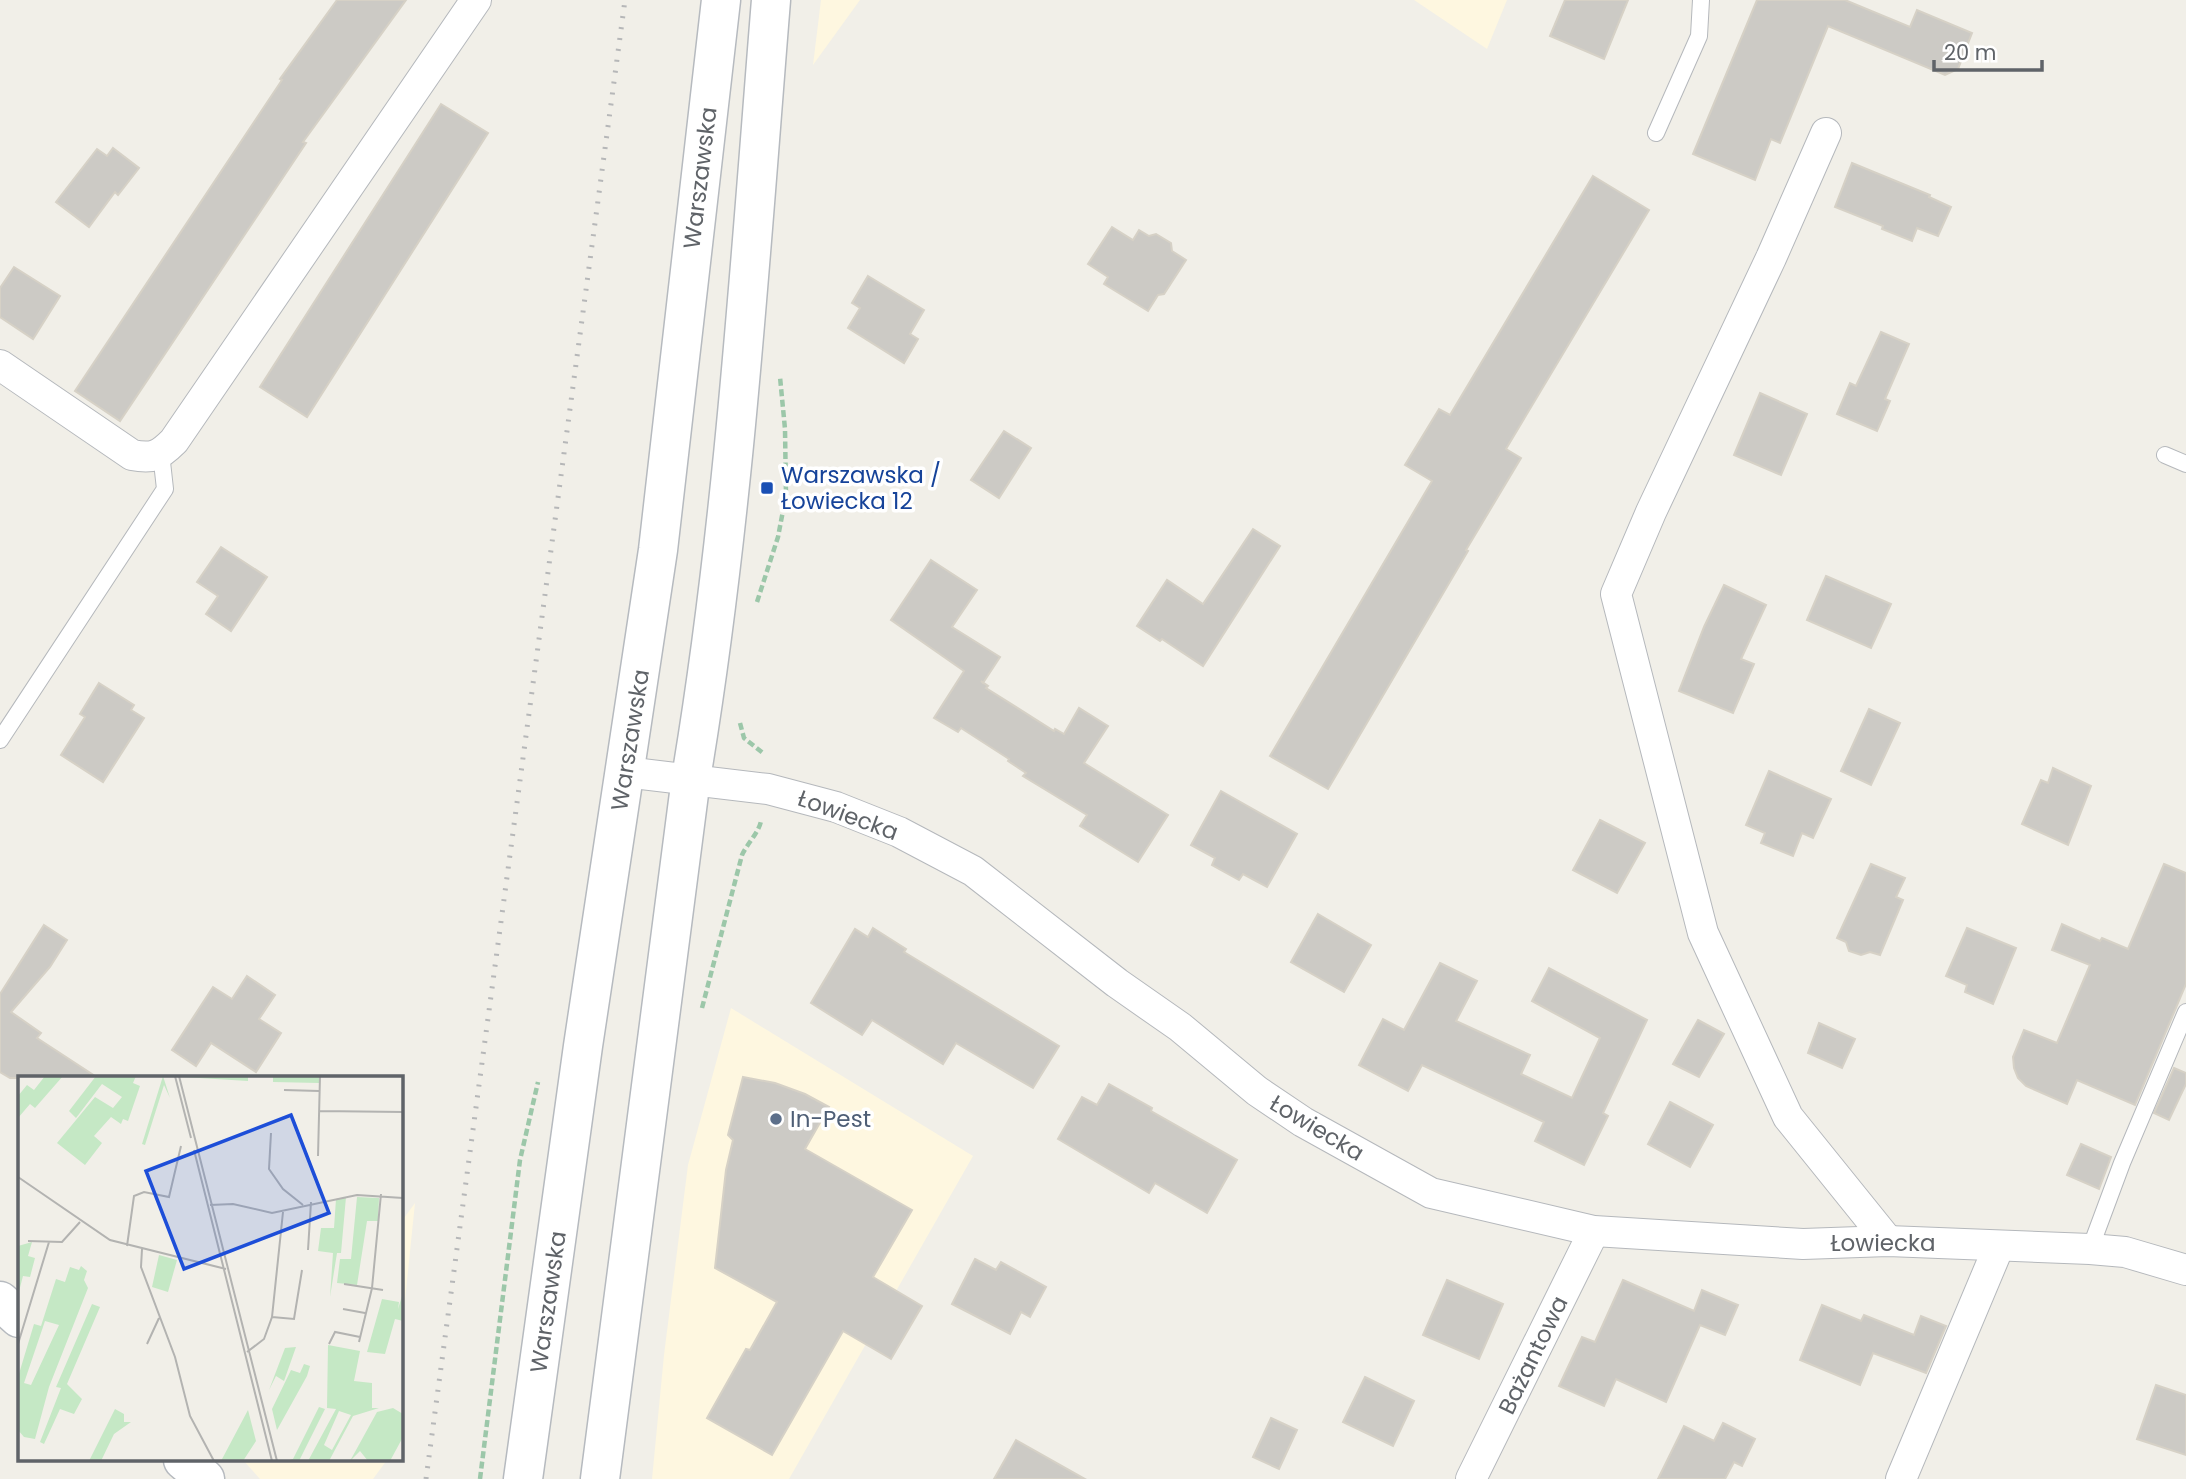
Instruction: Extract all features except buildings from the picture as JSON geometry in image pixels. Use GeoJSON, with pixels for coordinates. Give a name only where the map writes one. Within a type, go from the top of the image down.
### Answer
{"type":"FeatureCollection","features":[{"type":"Feature","properties":{"kind":"main road","name":"Warszawska"},"geometry":{"type":"LineString","coordinates":[[523,1479],[583,1046],[658,550],[721,0]]}},
{"type":"Feature","properties":{"kind":"main road"},"geometry":{"type":"LineString","coordinates":[[600,1479],[691,778],[721,572],[752,252],[771,0]]}},
{"type":"Feature","properties":{"kind":"main road"},"geometry":{"type":"LineString","coordinates":[[0,1301],[18,1317]]}},
{"type":"Feature","properties":{"kind":"main road"},"geometry":{"type":"LineString","coordinates":[[185,1462],[205,1479]]}},
{"type":"Feature","properties":{"kind":"street"},"geometry":{"type":"LineString","coordinates":[[0,365],[132,455],[146,458],[161,453],[174,440],[477,0]]}},
{"type":"Feature","properties":{"kind":"street"},"geometry":{"type":"LineString","coordinates":[[1826,133],[1772,258],[1651,512],[1616,594],[1703,933],[1787,1117],[1888,1241]]}},
{"type":"Feature","properties":{"kind":"street","name":"Łowiecka"},"geometry":{"type":"LineString","coordinates":[[625,772],[768,789],[836,807],[899,832],[973,871],[1180,1027],[1257,1091],[1303,1122],[1430,1193],[1594,1231],[1803,1244],[1888,1241],[2090,1249],[2125,1252],[2186,1270]]}},
{"type":"Feature","properties":{"kind":"street","name":"Bażantowa"},"geometry":{"type":"LineString","coordinates":[[1471,1479],[1594,1231]]}},
{"type":"Feature","properties":{"kind":"street"},"geometry":{"type":"LineString","coordinates":[[1902,1479],[1999,1246]]}},
{"type":"Feature","properties":{"kind":"lane"},"geometry":{"type":"LineString","coordinates":[[1656,133],[1699,36],[1701,0]]}},
{"type":"Feature","properties":{"kind":"lane"},"geometry":{"type":"LineString","coordinates":[[0,740],[165,489],[161,453]]}},
{"type":"Feature","properties":{"kind":"lane"},"geometry":{"type":"LineString","coordinates":[[2165,455],[2186,464]]}},
{"type":"Feature","properties":{"kind":"lane"},"geometry":{"type":"LineString","coordinates":[[2090,1249],[2122,1163],[2186,1012]]}},
{"type":"Feature","properties":{"kind":"path"},"geometry":{"type":"LineString","coordinates":[[756,606],[778,537],[786,495],[785,429],[780,368]]}},
{"type":"Feature","properties":{"kind":"path"},"geometry":{"type":"LineString","coordinates":[[738,715],[744,738],[770,759]]}},
{"type":"Feature","properties":{"kind":"path"},"geometry":{"type":"LineString","coordinates":[[480,1479],[520,1160],[539,1078]]}},
{"type":"Feature","properties":{"kind":"shaded area"},"geometry":{"type":"Polygon","coordinates":[[[821,0],[860,0],[813,65],[821,0]]]}},
{"type":"Feature","properties":{"kind":"shaded area"},"geometry":{"type":"Polygon","coordinates":[[[1414,0],[1507,0],[1487,49],[1414,0]]]}},
{"type":"Feature","properties":{"kind":"shaded area"},"geometry":{"type":"Polygon","coordinates":[[[731,1008],[973,1156],[789,1479],[652,1479],[664,1355],[688,1165],[731,1008]]]}},
{"type":"Feature","properties":{"kind":"shaded area"},"geometry":{"type":"Polygon","coordinates":[[[415,1203],[402,1329],[402,1221],[415,1203]]]}},
{"type":"Feature","properties":{"kind":"shaded area"},"geometry":{"type":"Polygon","coordinates":[[[245,1462],[386,1462],[373,1479],[260,1479],[245,1462]]]}},
{"type":"Feature","properties":{"kind":"railway"},"geometry":{"type":"LineString","coordinates":[[426,1479],[625,0]]}},
{"type":"Feature","properties":{"kind":"place","name":"Warszawska / Łowiecka 12"},"geometry":{"type":"Point","coordinates":[767,488]}},
{"type":"Feature","properties":{"kind":"place","name":"In-Pest"},"geometry":{"type":"Point","coordinates":[776,1119]}}]}
